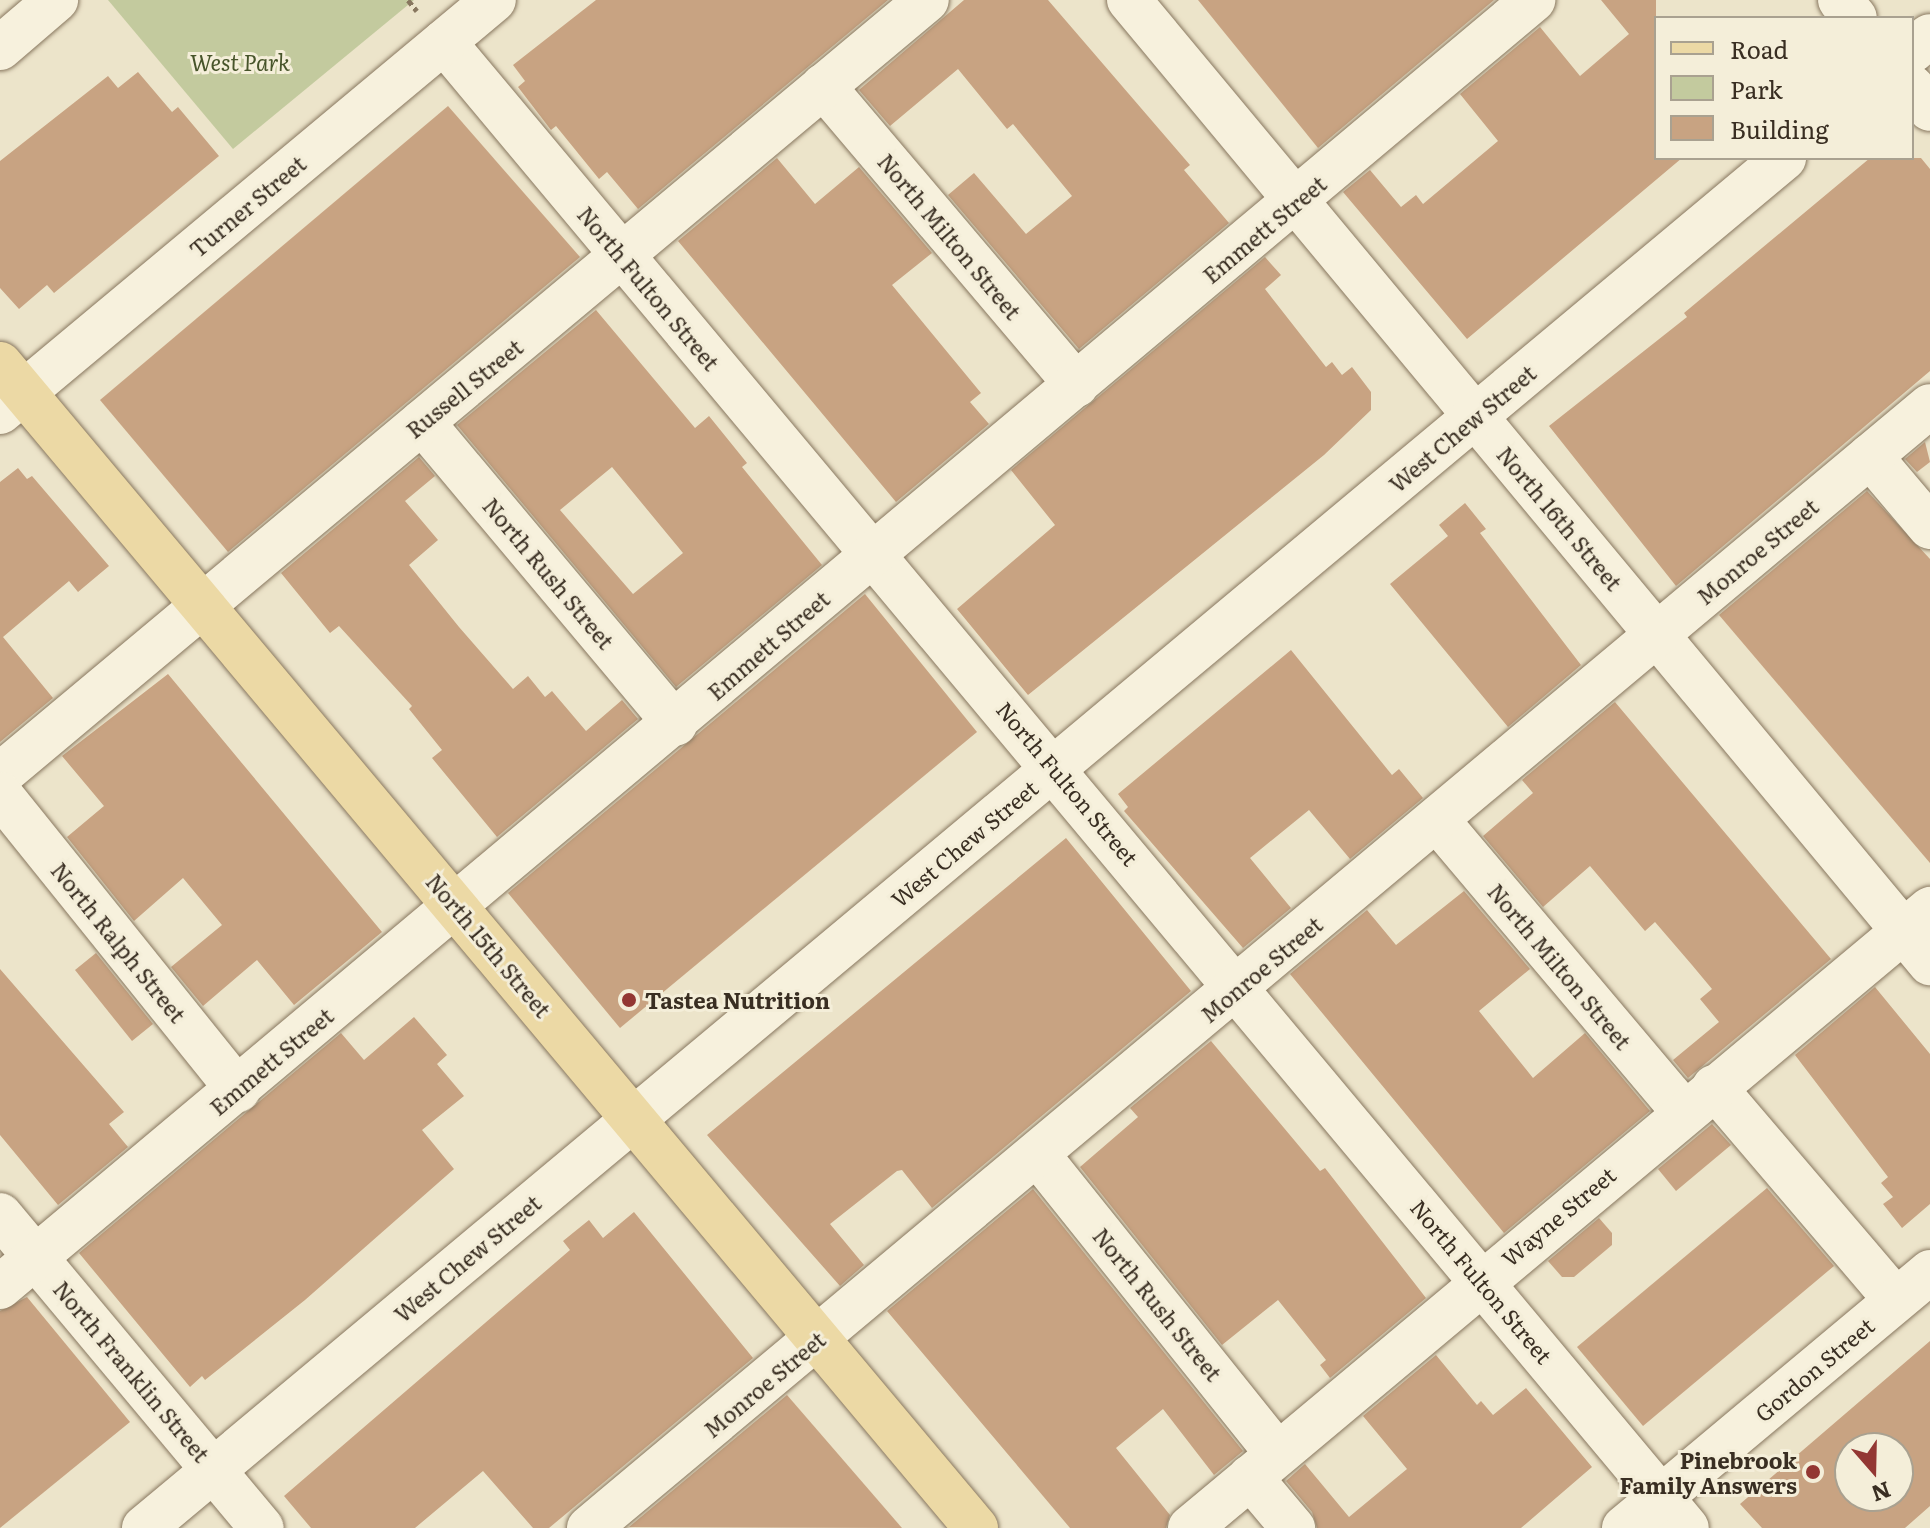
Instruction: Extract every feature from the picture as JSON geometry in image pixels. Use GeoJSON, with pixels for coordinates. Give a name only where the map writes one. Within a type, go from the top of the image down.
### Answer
{"type":"FeatureCollection","features":[{"type":"Feature","properties":{"kind":"main road","name":"North 15th Street"},"geometry":{"type":"LineString","coordinates":[[8,390],[204,604],[976,1528]]}},
{"type":"Feature","properties":{"kind":"street"},"geometry":{"type":"LineString","coordinates":[[0,48],[56,0]]}},
{"type":"Feature","properties":{"kind":"street","name":"Turner Street"},"geometry":{"type":"LineString","coordinates":[[8,390],[494,0]]}},
{"type":"Feature","properties":{"kind":"street","name":"Russell Street"},"geometry":{"type":"LineString","coordinates":[[0,775],[623,258],[927,0]]}},
{"type":"Feature","properties":{"kind":"street","name":"North 16th Street"},"geometry":{"type":"LineString","coordinates":[[1129,0],[1657,635],[1921,934]]}},
{"type":"Feature","properties":{"kind":"street"},"geometry":{"type":"LineString","coordinates":[[1840,0],[1853,16]]}},
{"type":"Feature","properties":{"kind":"street","name":"Emmett Street"},"geometry":{"type":"LineString","coordinates":[[0,1287],[1297,202],[1508,8]]}},
{"type":"Feature","properties":{"kind":"street"},"geometry":{"type":"LineString","coordinates":[[1914,49],[1930,36]]}},
{"type":"Feature","properties":{"kind":"street","name":"North Fulton Street"},"geometry":{"type":"LineString","coordinates":[[444,42],[1055,767],[1674,1512]]}},
{"type":"Feature","properties":{"kind":"street","name":"North Milton Street"},"geometry":{"type":"LineString","coordinates":[[823,86],[1077,385]]}},
{"type":"Feature","properties":{"kind":"street"},"geometry":{"type":"LineString","coordinates":[[1914,89],[1930,109]]}},
{"type":"Feature","properties":{"kind":"street","name":"West Chew Street"},"geometry":{"type":"LineString","coordinates":[[144,1528],[1782,160]]}},
{"type":"Feature","properties":{"kind":"street","name":"Monroe Street"},"geometry":{"type":"LineString","coordinates":[[600,1525],[1930,406]]}},
{"type":"Feature","properties":{"kind":"street","name":"North Rush Street"},"geometry":{"type":"LineString","coordinates":[[422,422],[675,724]]}},
{"type":"Feature","properties":{"kind":"street"},"geometry":{"type":"LineString","coordinates":[[1870,456],[1930,527]]}},
{"type":"Feature","properties":{"kind":"street","name":"North Ralph Street"},"geometry":{"type":"LineString","coordinates":[[0,794],[238,1090]]}},
{"type":"Feature","properties":{"kind":"street","name":"North Milton Street"},"geometry":{"type":"LineString","coordinates":[[1437,820],[1699,1100],[1896,1300]]}},
{"type":"Feature","properties":{"kind":"street","name":"Wayne Street"},"geometry":{"type":"LineString","coordinates":[[1190,1528],[1482,1279],[1699,1100],[1921,934]]}},
{"type":"Feature","properties":{"kind":"street","name":"North Rush Street"},"geometry":{"type":"LineString","coordinates":[[1038,1155],[1263,1465],[1293,1528]]}},
{"type":"Feature","properties":{"kind":"street","name":"North Franklin Street"},"geometry":{"type":"LineString","coordinates":[[0,1215],[262,1528]]}},
{"type":"Feature","properties":{"kind":"street","name":"Gordon Street"},"geometry":{"type":"LineString","coordinates":[[1624,1528],[1674,1512],[1896,1300],[1930,1272]]}},
{"type":"Feature","properties":{"kind":"green space","name":"West Park"},"geometry":{"type":"Polygon","coordinates":[[[108,0],[414,0],[233,149],[108,0]]]}},
{"type":"Feature","properties":{"kind":"building"},"geometry":{"type":"Polygon","coordinates":[[[596,0],[888,0],[638,209],[607,172],[599,179],[556,126],[551,130],[518,87],[525,81],[513,65],[596,0]]]}},
{"type":"Feature","properties":{"kind":"building"},"geometry":{"type":"Polygon","coordinates":[[[964,0],[1048,0],[1190,165],[1184,170],[1229,223],[1079,349],[948,195],[974,173],[1026,234],[1072,196],[1013,124],[1007,129],[958,69],[890,126],[859,90],[964,0]]]}},
{"type":"Feature","properties":{"kind":"building"},"geometry":{"type":"Polygon","coordinates":[[[1198,0],[1494,0],[1318,148],[1198,0]]]}},
{"type":"Feature","properties":{"kind":"building"},"geometry":{"type":"Polygon","coordinates":[[[1601,0],[1656,0],[1654,160],[1680,160],[1467,339],[1343,192],[1370,170],[1401,207],[1416,195],[1423,204],[1498,141],[1460,94],[1540,27],[1580,76],[1629,34],[1601,0]]]}},
{"type":"Feature","properties":{"kind":"building"},"geometry":{"type":"Polygon","coordinates":[[[138,72],[172,112],[178,107],[219,156],[54,293],[47,285],[19,309],[0,288],[0,161],[108,76],[118,88],[138,72]]]}},
{"type":"Feature","properties":{"kind":"building"},"geometry":{"type":"Polygon","coordinates":[[[448,106],[580,257],[228,552],[100,400],[448,106]]]}},
{"type":"Feature","properties":{"kind":"building"},"geometry":{"type":"Polygon","coordinates":[[[777,158],[815,204],[859,167],[932,253],[892,285],[981,393],[970,402],[989,424],[896,502],[678,241],[777,158]]]}},
{"type":"Feature","properties":{"kind":"building"},"geometry":{"type":"Polygon","coordinates":[[[1921,158],[1930,169],[1930,371],[1676,586],[1549,426],[1687,317],[1684,313],[1868,160],[1921,158]]]}},
{"type":"Feature","properties":{"kind":"building"},"geometry":{"type":"Polygon","coordinates":[[[1265,257],[1281,275],[1265,289],[1326,367],[1332,362],[1342,375],[1352,367],[1371,392],[1371,410],[1324,455],[1028,695],[957,609],[1055,525],[1011,470],[1265,257]]]}},
{"type":"Feature","properties":{"kind":"building"},"geometry":{"type":"Polygon","coordinates":[[[596,310],[695,428],[709,416],[747,463],[742,467],[822,565],[676,687],[457,425],[596,310]],[[612,467],[560,510],[633,594],[683,553],[612,467]]]}},
{"type":"Feature","properties":{"kind":"building"},"geometry":{"type":"Polygon","coordinates":[[[1925,442],[1930,462],[1917,472],[1905,459],[1925,442]]]}},
{"type":"Feature","properties":{"kind":"building"},"geometry":{"type":"Polygon","coordinates":[[[419,457],[435,476],[405,501],[438,540],[409,565],[459,627],[513,689],[528,676],[545,697],[552,691],[586,731],[622,700],[638,719],[497,837],[432,758],[442,750],[409,709],[412,706],[339,626],[330,633],[281,573],[419,457]]]}},
{"type":"Feature","properties":{"kind":"building"},"geometry":{"type":"Polygon","coordinates":[[[18,468],[27,479],[32,476],[109,566],[78,592],[69,581],[3,637],[53,698],[0,742],[0,482],[18,468]]]}},
{"type":"Feature","properties":{"kind":"building"},"geometry":{"type":"Polygon","coordinates":[[[1867,491],[1930,559],[1930,863],[1719,615],[1867,491]]]}},
{"type":"Feature","properties":{"kind":"building"},"geometry":{"type":"Polygon","coordinates":[[[1465,503],[1486,529],[1480,533],[1581,665],[1508,727],[1390,584],[1448,536],[1439,525],[1465,503]]]}},
{"type":"Feature","properties":{"kind":"building"},"geometry":{"type":"Polygon","coordinates":[[[865,594],[977,732],[620,1028],[508,893],[865,594]]]}},
{"type":"Feature","properties":{"kind":"building"},"geometry":{"type":"Polygon","coordinates":[[[1291,650],[1392,775],[1399,769],[1423,798],[1350,859],[1309,810],[1250,858],[1291,908],[1243,948],[1124,811],[1128,807],[1118,794],[1291,650]]]}},
{"type":"Feature","properties":{"kind":"building"},"geometry":{"type":"Polygon","coordinates":[[[168,674],[382,932],[294,1005],[257,960],[203,1006],[171,967],[222,925],[183,878],[134,921],[67,837],[104,806],[62,756],[168,674]]]}},
{"type":"Feature","properties":{"kind":"building"},"geometry":{"type":"Polygon","coordinates":[[[1615,702],[1831,959],[1688,1078],[1673,1060],[1719,1022],[1700,999],[1712,989],[1692,965],[1655,922],[1645,931],[1590,866],[1543,907],[1483,836],[1533,793],[1522,780],[1615,702]]]}},
{"type":"Feature","properties":{"kind":"building"},"geometry":{"type":"Polygon","coordinates":[[[1066,838],[1191,991],[932,1208],[902,1170],[830,1224],[864,1265],[840,1286],[707,1135],[1066,838]]]}},
{"type":"Feature","properties":{"kind":"building"},"geometry":{"type":"Polygon","coordinates":[[[1464,891],[1530,969],[1479,1011],[1533,1078],[1585,1033],[1650,1111],[1504,1233],[1290,974],[1367,910],[1396,945],[1464,891]]]}},
{"type":"Feature","properties":{"kind":"building"},"geometry":{"type":"Polygon","coordinates":[[[96,953],[153,1024],[132,1041],[75,970],[96,953]]]}},
{"type":"Feature","properties":{"kind":"building"},"geometry":{"type":"Polygon","coordinates":[[[0,969],[124,1112],[109,1124],[128,1147],[58,1205],[0,1135],[0,969]]]}},
{"type":"Feature","properties":{"kind":"building"},"geometry":{"type":"Polygon","coordinates":[[[1875,987],[1930,1054],[1930,1204],[1902,1228],[1883,1204],[1893,1197],[1881,1183],[1888,1177],[1795,1055],[1875,987]]]}},
{"type":"Feature","properties":{"kind":"building"},"geometry":{"type":"Polygon","coordinates":[[[414,1017],[447,1055],[437,1064],[464,1096],[422,1130],[454,1169],[305,1300],[205,1380],[202,1376],[190,1387],[79,1253],[341,1033],[364,1060],[414,1017]]]}},
{"type":"Feature","properties":{"kind":"building"},"geometry":{"type":"Polygon","coordinates":[[[1211,1041],[1320,1171],[1325,1168],[1426,1298],[1330,1378],[1320,1365],[1326,1360],[1278,1300],[1222,1345],[1080,1167],[1138,1117],[1130,1108],[1211,1041]]]}},
{"type":"Feature","properties":{"kind":"building"},"geometry":{"type":"Polygon","coordinates":[[[1712,1124],[1731,1145],[1676,1191],[1658,1169],[1712,1124]]]}},
{"type":"Feature","properties":{"kind":"building"},"geometry":{"type":"Polygon","coordinates":[[[1767,1188],[1834,1266],[1643,1426],[1577,1347],[1767,1188]]]}},
{"type":"Feature","properties":{"kind":"building"},"geometry":{"type":"Polygon","coordinates":[[[1033,1189],[1243,1451],[1214,1475],[1163,1409],[1116,1448],[1170,1515],[1166,1528],[1070,1528],[887,1311],[1033,1189]]]}},
{"type":"Feature","properties":{"kind":"building"},"geometry":{"type":"Polygon","coordinates":[[[634,1212],[753,1358],[549,1528],[533,1528],[483,1471],[415,1528],[311,1528],[284,1496],[570,1250],[563,1241],[589,1220],[603,1238],[634,1212]]]}},
{"type":"Feature","properties":{"kind":"building"},"geometry":{"type":"Polygon","coordinates":[[[1599,1218],[1612,1233],[1612,1245],[1574,1277],[1562,1277],[1548,1261],[1599,1218]]]}},
{"type":"Feature","properties":{"kind":"building"},"geometry":{"type":"Polygon","coordinates":[[[27,1297],[130,1422],[0,1528],[0,1311],[27,1297]]]}},
{"type":"Feature","properties":{"kind":"building","name":"Pinebrook Family Answers"},"geometry":{"type":"Polygon","coordinates":[[[1930,1341],[1930,1506],[1905,1528],[1762,1528],[1740,1504],[1930,1341]]]}},
{"type":"Feature","properties":{"kind":"building"},"geometry":{"type":"Polygon","coordinates":[[[1436,1355],[1477,1405],[1481,1401],[1493,1415],[1526,1388],[1592,1467],[1521,1528],[1317,1528],[1312,1512],[1286,1481],[1305,1464],[1349,1517],[1407,1469],[1363,1416],[1436,1355]]]}},
{"type":"Feature","properties":{"kind":"building"},"geometry":{"type":"Polygon","coordinates":[[[787,1395],[902,1528],[629,1527],[787,1395]]]}},
{"type":"Feature","properties":{"kind":"place","name":"Tastea Nutrition"},"geometry":{"type":"Point","coordinates":[629,1000]}},
{"type":"Feature","properties":{"kind":"place","name":"Pinebrook Family Answers"},"geometry":{"type":"Point","coordinates":[1813,1472]}}]}
